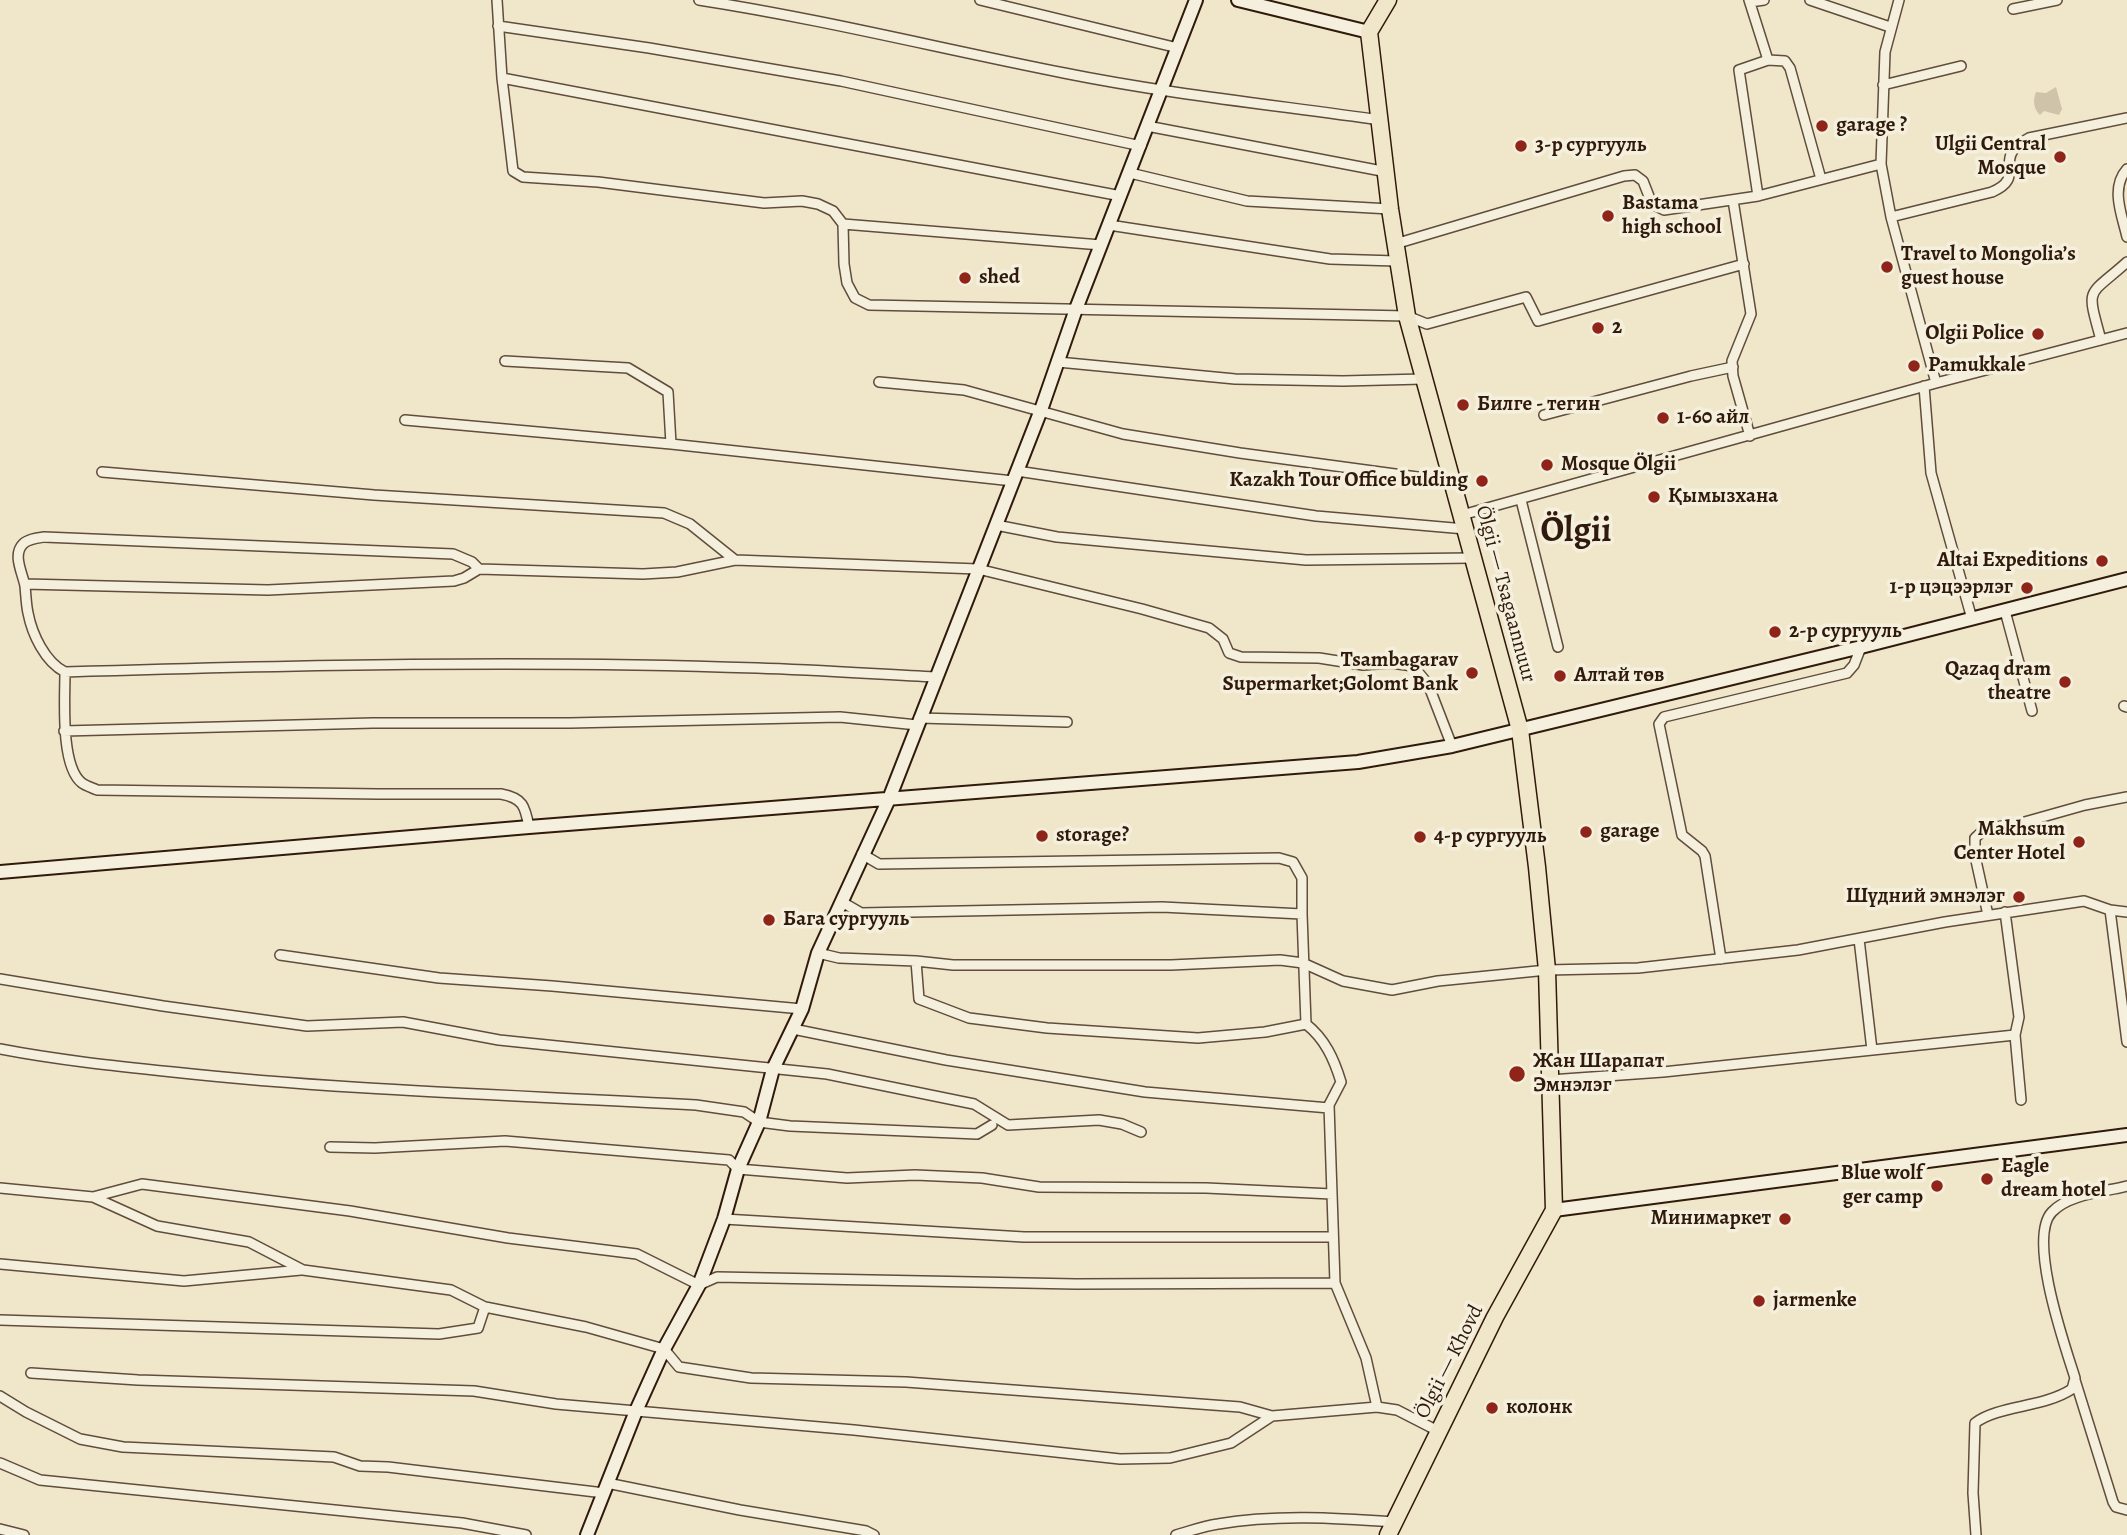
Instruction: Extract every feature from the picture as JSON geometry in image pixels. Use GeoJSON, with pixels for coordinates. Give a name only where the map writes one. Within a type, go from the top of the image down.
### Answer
{"type":"FeatureCollection","features":[{"type":"Feature","properties":{"kind":"highway"},"geometry":{"type":"LineString","coordinates":[[1369,32],[1388,0]]}},
{"type":"Feature","properties":{"kind":"highway","name":"Ölgii — Tsagaannuur"},"geometry":{"type":"LineString","coordinates":[[1369,32],[1406,316],[1454,482],[1472,558],[1520,730],[1547,970],[1554,1210]]}},
{"type":"Feature","properties":{"kind":"highway","name":"Ölgii — Khovd"},"geometry":{"type":"LineString","coordinates":[[1395,1527],[1438,1431],[1495,1317],[1554,1210]]}},
{"type":"Feature","properties":{"kind":"street"},"geometry":{"type":"LineString","coordinates":[[497,0],[502,78],[513,171],[523,177],[598,182],[764,203],[802,201],[818,204],[833,211],[843,224],[847,283],[855,298],[869,305],[1406,316],[1427,324],[1526,297],[1538,321],[1744,264]]}},
{"type":"Feature","properties":{"kind":"street"},"geometry":{"type":"LineString","coordinates":[[699,0],[774,11],[1066,73],[1163,90],[1380,120]]}},
{"type":"Feature","properties":{"kind":"street"},"geometry":{"type":"LineString","coordinates":[[980,0],[1178,48]]}},
{"type":"Feature","properties":{"kind":"street"},"geometry":{"type":"LineString","coordinates":[[587,1535],[636,1410],[664,1349],[699,1285],[724,1219],[738,1169],[759,1122],[773,1069],[802,1009],[818,953],[889,799],[1041,410],[1076,309],[1196,0]]}},
{"type":"Feature","properties":{"kind":"street"},"geometry":{"type":"LineString","coordinates":[[1238,0],[1369,32]]}},
{"type":"Feature","properties":{"kind":"street"},"geometry":{"type":"LineString","coordinates":[[1764,0],[1749,1],[1768,60]]}},
{"type":"Feature","properties":{"kind":"street"},"geometry":{"type":"LineString","coordinates":[[1811,0],[1890,27]]}},
{"type":"Feature","properties":{"kind":"street"},"geometry":{"type":"LineString","coordinates":[[1899,0],[1885,52],[1881,164],[1891,217],[1936,383]]}},
{"type":"Feature","properties":{"kind":"street"},"geometry":{"type":"LineString","coordinates":[[2012,9],[2057,0]]}},
{"type":"Feature","properties":{"kind":"street"},"geometry":{"type":"LineString","coordinates":[[498,26],[649,48],[841,81],[1141,146]]}},
{"type":"Feature","properties":{"kind":"street"},"geometry":{"type":"LineString","coordinates":[[1758,196],[1740,70],[1768,60],[1785,61],[1790,68],[1821,179]]}},
{"type":"Feature","properties":{"kind":"street"},"geometry":{"type":"LineString","coordinates":[[1883,85],[1961,66]]}},
{"type":"Feature","properties":{"kind":"street"},"geometry":{"type":"LineString","coordinates":[[502,78],[1121,196]]}},
{"type":"Feature","properties":{"kind":"street"},"geometry":{"type":"LineString","coordinates":[[1891,217],[2004,187],[2010,178],[2009,155],[2015,146],[2029,138],[2127,118]]}},
{"type":"Feature","properties":{"kind":"street"},"geometry":{"type":"LineString","coordinates":[[1147,126],[1387,172]]}},
{"type":"Feature","properties":{"kind":"street"},"geometry":{"type":"LineString","coordinates":[[1109,225],[1330,259],[1396,252],[1624,176],[1635,175],[1643,181],[1652,204],[1664,210],[1758,196],[1881,164]]}},
{"type":"Feature","properties":{"kind":"street"},"geometry":{"type":"LineString","coordinates":[[2127,169],[2120,179],[2117,191],[2127,237]]}},
{"type":"Feature","properties":{"kind":"street"},"geometry":{"type":"LineString","coordinates":[[1130,173],[1247,201],[1390,209]]}},
{"type":"Feature","properties":{"kind":"street"},"geometry":{"type":"LineString","coordinates":[[1733,200],[1751,314],[1737,345],[1733,367],[1750,436]]}},
{"type":"Feature","properties":{"kind":"street"},"geometry":{"type":"LineString","coordinates":[[843,224],[1101,245]]}},
{"type":"Feature","properties":{"kind":"street"},"geometry":{"type":"LineString","coordinates":[[2101,340],[2091,305],[2091,295],[2096,287],[2127,262]]}},
{"type":"Feature","properties":{"kind":"street"},"geometry":{"type":"LineString","coordinates":[[405,420],[1015,476],[1316,516],[1463,522],[1521,500],[1924,386],[2127,333]]}},
{"type":"Feature","properties":{"kind":"street"},"geometry":{"type":"LineString","coordinates":[[505,361],[628,368],[668,392],[671,444]]}},
{"type":"Feature","properties":{"kind":"street"},"geometry":{"type":"LineString","coordinates":[[1058,362],[1235,379],[1423,379]]}},
{"type":"Feature","properties":{"kind":"street"},"geometry":{"type":"LineString","coordinates":[[1544,415],[1733,367]]}},
{"type":"Feature","properties":{"kind":"street"},"geometry":{"type":"LineString","coordinates":[[879,382],[964,390],[1123,434],[1454,482]]}},
{"type":"Feature","properties":{"kind":"street"},"geometry":{"type":"LineString","coordinates":[[1924,386],[1931,473],[1972,619]]}},
{"type":"Feature","properties":{"kind":"street"},"geometry":{"type":"LineString","coordinates":[[102,472],[374,495],[664,513],[690,524],[735,560]]}},
{"type":"Feature","properties":{"kind":"street"},"geometry":{"type":"LineString","coordinates":[[1521,500],[1558,647]]}},
{"type":"Feature","properties":{"kind":"street"},"geometry":{"type":"LineString","coordinates":[[996,525],[1057,537],[1306,560],[1472,558]]}},
{"type":"Feature","properties":{"kind":"street"},"geometry":{"type":"LineString","coordinates":[[479,569],[472,562],[453,554],[44,537],[22,544],[19,554],[27,612],[33,632],[51,663],[65,672],[509,665],[756,668],[936,677]]}},
{"type":"Feature","properties":{"kind":"street"},"geometry":{"type":"LineString","coordinates":[[25,584],[268,590],[454,581],[472,575],[479,569],[643,574],[677,572],[735,560],[978,569],[1142,608],[1209,628],[1223,639],[1229,653],[1241,657],[1319,658],[1363,665],[1391,663],[1413,666],[1428,684],[1452,746]]}},
{"type":"Feature","properties":{"kind":"street"},"geometry":{"type":"LineString","coordinates":[[0,872],[529,827],[1358,762],[1452,746],[1520,730],[2127,579]]}},
{"type":"Feature","properties":{"kind":"street"},"geometry":{"type":"LineString","coordinates":[[2005,611],[2032,711]]}},
{"type":"Feature","properties":{"kind":"street"},"geometry":{"type":"LineString","coordinates":[[1721,959],[1705,856],[1702,850],[1682,835],[1660,724],[1664,717],[1847,673],[1854,665],[1861,647]]}},
{"type":"Feature","properties":{"kind":"street"},"geometry":{"type":"LineString","coordinates":[[65,672],[64,731],[72,769],[82,783],[97,790],[501,794],[514,796],[522,803],[529,827]]}},
{"type":"Feature","properties":{"kind":"street"},"geometry":{"type":"LineString","coordinates":[[64,731],[373,723],[570,723],[841,717],[918,721],[1067,722]]}},
{"type":"Feature","properties":{"kind":"street"},"geometry":{"type":"LineString","coordinates":[[1988,915],[1975,856],[1975,838],[1985,829],[2127,797]]}},
{"type":"Feature","properties":{"kind":"street"},"geometry":{"type":"LineString","coordinates":[[862,854],[878,864],[1279,858],[1293,862],[1302,877],[1306,1024]]}},
{"type":"Feature","properties":{"kind":"street"},"geometry":{"type":"LineString","coordinates":[[818,953],[839,958],[953,965],[1171,965],[1280,960],[1303,963],[1343,981],[1392,990],[1438,981],[1547,970],[1638,968],[1798,950],[2005,912],[2084,901],[2110,910],[2127,912]]}},
{"type":"Feature","properties":{"kind":"street"},"geometry":{"type":"LineString","coordinates":[[842,902],[861,913],[1162,907],[1301,914]]}},
{"type":"Feature","properties":{"kind":"street"},"geometry":{"type":"LineString","coordinates":[[2110,910],[2127,1042]]}},
{"type":"Feature","properties":{"kind":"street"},"geometry":{"type":"LineString","coordinates":[[2005,912],[2019,1017],[2015,1035],[2021,1100]]}},
{"type":"Feature","properties":{"kind":"street"},"geometry":{"type":"LineString","coordinates":[[1859,939],[1872,1050]]}},
{"type":"Feature","properties":{"kind":"street"},"geometry":{"type":"LineString","coordinates":[[280,955],[439,978],[802,1009]]}},
{"type":"Feature","properties":{"kind":"street"},"geometry":{"type":"LineString","coordinates":[[916,961],[919,999],[969,1018],[1047,1028],[1198,1038],[1265,1032],[1306,1024],[1316,1031],[1333,1056],[1341,1082],[1329,1108],[1335,1283],[1366,1358],[1377,1407]]}},
{"type":"Feature","properties":{"kind":"street"},"geometry":{"type":"LineString","coordinates":[[0,979],[307,1026],[403,1022],[499,1040],[854,1078],[974,1104],[1008,1125],[1099,1120],[1122,1124],[1141,1132]]}},
{"type":"Feature","properties":{"kind":"street"},"geometry":{"type":"LineString","coordinates":[[793,1029],[946,1060],[1145,1092],[1329,1108]]}},
{"type":"Feature","properties":{"kind":"street"},"geometry":{"type":"LineString","coordinates":[[1550,1080],[1662,1072],[2015,1035]]}},
{"type":"Feature","properties":{"kind":"street"},"geometry":{"type":"LineString","coordinates":[[0,1049],[51,1059],[240,1080],[696,1105],[744,1112],[759,1122],[790,1126],[977,1134],[992,1125]]}},
{"type":"Feature","properties":{"kind":"street"},"geometry":{"type":"LineString","coordinates":[[1554,1210],[2127,1135]]}},
{"type":"Feature","properties":{"kind":"street"},"geometry":{"type":"LineString","coordinates":[[330,1147],[374,1149],[505,1141],[729,1160],[738,1169],[847,1178],[915,1175],[982,1178],[1039,1187],[1206,1188],[1332,1194]]}},
{"type":"Feature","properties":{"kind":"street"},"geometry":{"type":"LineString","coordinates":[[0,1188],[93,1196],[142,1184],[349,1211],[508,1238],[637,1254],[699,1285],[718,1277],[1076,1284],[1335,1283]]}},
{"type":"Feature","properties":{"kind":"street"},"geometry":{"type":"LineString","coordinates":[[2127,1186],[2065,1203],[2050,1214],[2044,1226],[2048,1289],[2113,1502],[2116,1507],[2127,1510]]}},
{"type":"Feature","properties":{"kind":"street"},"geometry":{"type":"LineString","coordinates":[[93,1196],[157,1226],[249,1242],[303,1269]]}},
{"type":"Feature","properties":{"kind":"street"},"geometry":{"type":"LineString","coordinates":[[724,1219],[1024,1237],[1332,1237]]}},
{"type":"Feature","properties":{"kind":"street"},"geometry":{"type":"LineString","coordinates":[[0,1264],[184,1281],[303,1269],[452,1290],[485,1307],[586,1327],[664,1349],[678,1367],[751,1378],[906,1382],[1240,1407],[1272,1416],[1377,1407],[1397,1410],[1438,1431]]}},
{"type":"Feature","properties":{"kind":"street"},"geometry":{"type":"LineString","coordinates":[[0,1320],[439,1334],[478,1328],[485,1307]]}},
{"type":"Feature","properties":{"kind":"street"},"geometry":{"type":"LineString","coordinates":[[31,1373],[138,1380],[474,1391],[556,1405],[854,1430],[1120,1459],[1170,1458],[1231,1443],[1272,1416]]}},
{"type":"Feature","properties":{"kind":"street"},"geometry":{"type":"LineString","coordinates":[[1976,1535],[1973,1493],[1975,1423],[1986,1414],[2063,1395],[2071,1389],[2075,1378]]}},
{"type":"Feature","properties":{"kind":"street"},"geometry":{"type":"LineString","coordinates":[[0,1396],[80,1438],[123,1447],[334,1457],[359,1466],[606,1488],[866,1531],[874,1535]]}},
{"type":"Feature","properties":{"kind":"street"},"geometry":{"type":"LineString","coordinates":[[0,1464],[40,1480],[462,1523],[526,1535]]}},
{"type":"Feature","properties":{"kind":"street"},"geometry":{"type":"LineString","coordinates":[[1176,1535],[1217,1524],[1277,1518],[1331,1518],[1395,1527]]}},
{"type":"Feature","properties":{"kind":"street"},"geometry":{"type":"LineString","coordinates":[[0,1529],[23,1535]]}},
{"type":"Feature","properties":{"kind":"shaded area"},"geometry":{"type":"Polygon","coordinates":[[[2056,87],[2062,109],[2059,115],[2044,111],[2040,115],[2034,104],[2036,92],[2046,93],[2056,87]]]}},
{"type":"Feature","properties":{"kind":"place","name":"garage ?"},"geometry":{"type":"Point","coordinates":[1822,126]}},
{"type":"Feature","properties":{"kind":"place","name":"3-р сургууль"},"geometry":{"type":"Point","coordinates":[1521,146]}},
{"type":"Feature","properties":{"kind":"place","name":"Ulgii Central Mosque"},"geometry":{"type":"Point","coordinates":[2060,157]}},
{"type":"Feature","properties":{"kind":"place","name":"Bastama high school"},"geometry":{"type":"Point","coordinates":[1608,216]}},
{"type":"Feature","properties":{"kind":"place","name":"Travel to Mongolia’s guest house"},"geometry":{"type":"Point","coordinates":[1887,267]}},
{"type":"Feature","properties":{"kind":"place","name":"shed"},"geometry":{"type":"Point","coordinates":[965,278]}},
{"type":"Feature","properties":{"kind":"place","name":"2"},"geometry":{"type":"Point","coordinates":[1598,328]}},
{"type":"Feature","properties":{"kind":"place","name":"Olgii Police"},"geometry":{"type":"Point","coordinates":[2038,334]}},
{"type":"Feature","properties":{"kind":"place","name":"Pamukkale"},"geometry":{"type":"Point","coordinates":[1914,366]}},
{"type":"Feature","properties":{"kind":"place","name":"Билге - тегин"},"geometry":{"type":"Point","coordinates":[1463,405]}},
{"type":"Feature","properties":{"kind":"place","name":"1-60 айл"},"geometry":{"type":"Point","coordinates":[1663,418]}},
{"type":"Feature","properties":{"kind":"place","name":"Mosque Ölgii"},"geometry":{"type":"Point","coordinates":[1547,465]}},
{"type":"Feature","properties":{"kind":"place","name":"Kazakh Tour Office bulding"},"geometry":{"type":"Point","coordinates":[1482,481]}},
{"type":"Feature","properties":{"kind":"place","name":"Қымызхана"},"geometry":{"type":"Point","coordinates":[1654,497]}},
{"type":"Feature","properties":{"kind":"place","name":"Altai Expeditions"},"geometry":{"type":"Point","coordinates":[2102,561]}},
{"type":"Feature","properties":{"kind":"place","name":"1-р цэцээрлэг"},"geometry":{"type":"Point","coordinates":[2027,588]}},
{"type":"Feature","properties":{"kind":"place","name":"2-р сургууль"},"geometry":{"type":"Point","coordinates":[1775,632]}},
{"type":"Feature","properties":{"kind":"place","name":"Tsambagarav Supermarket;Golomt Bank"},"geometry":{"type":"Point","coordinates":[1472,673]}},
{"type":"Feature","properties":{"kind":"place","name":"Алтай төв"},"geometry":{"type":"Point","coordinates":[1560,676]}},
{"type":"Feature","properties":{"kind":"place","name":"Qazaq dram theatre"},"geometry":{"type":"Point","coordinates":[2065,682]}},
{"type":"Feature","properties":{"kind":"place","name":"garage"},"geometry":{"type":"Point","coordinates":[1586,832]}},
{"type":"Feature","properties":{"kind":"place","name":"storage?"},"geometry":{"type":"Point","coordinates":[1042,836]}},
{"type":"Feature","properties":{"kind":"place","name":"4-р сургууль"},"geometry":{"type":"Point","coordinates":[1420,837]}},
{"type":"Feature","properties":{"kind":"place","name":"Makhsum Center Hotel"},"geometry":{"type":"Point","coordinates":[2079,842]}},
{"type":"Feature","properties":{"kind":"place","name":"Шүдний эмнэлэг"},"geometry":{"type":"Point","coordinates":[2019,897]}},
{"type":"Feature","properties":{"kind":"place","name":"Бага сургууль"},"geometry":{"type":"Point","coordinates":[769,920]}},
{"type":"Feature","properties":{"kind":"place","name":"Жан Шарапат Эмнэлэг"},"geometry":{"type":"Point","coordinates":[1517,1074]}},
{"type":"Feature","properties":{"kind":"place","name":"Eagle dream hotel"},"geometry":{"type":"Point","coordinates":[1987,1179]}},
{"type":"Feature","properties":{"kind":"place","name":"Blue wolf ger camp"},"geometry":{"type":"Point","coordinates":[1937,1186]}},
{"type":"Feature","properties":{"kind":"place","name":"Минимаркет"},"geometry":{"type":"Point","coordinates":[1785,1219]}},
{"type":"Feature","properties":{"kind":"place","name":"jarmenke"},"geometry":{"type":"Point","coordinates":[1759,1301]}},
{"type":"Feature","properties":{"kind":"place","name":"колонк"},"geometry":{"type":"Point","coordinates":[1492,1408]}},
{"type":"Feature","properties":{"kind":"district","name":"Ölgii"},"geometry":{"type":"Point","coordinates":[1576,532]}}]}
